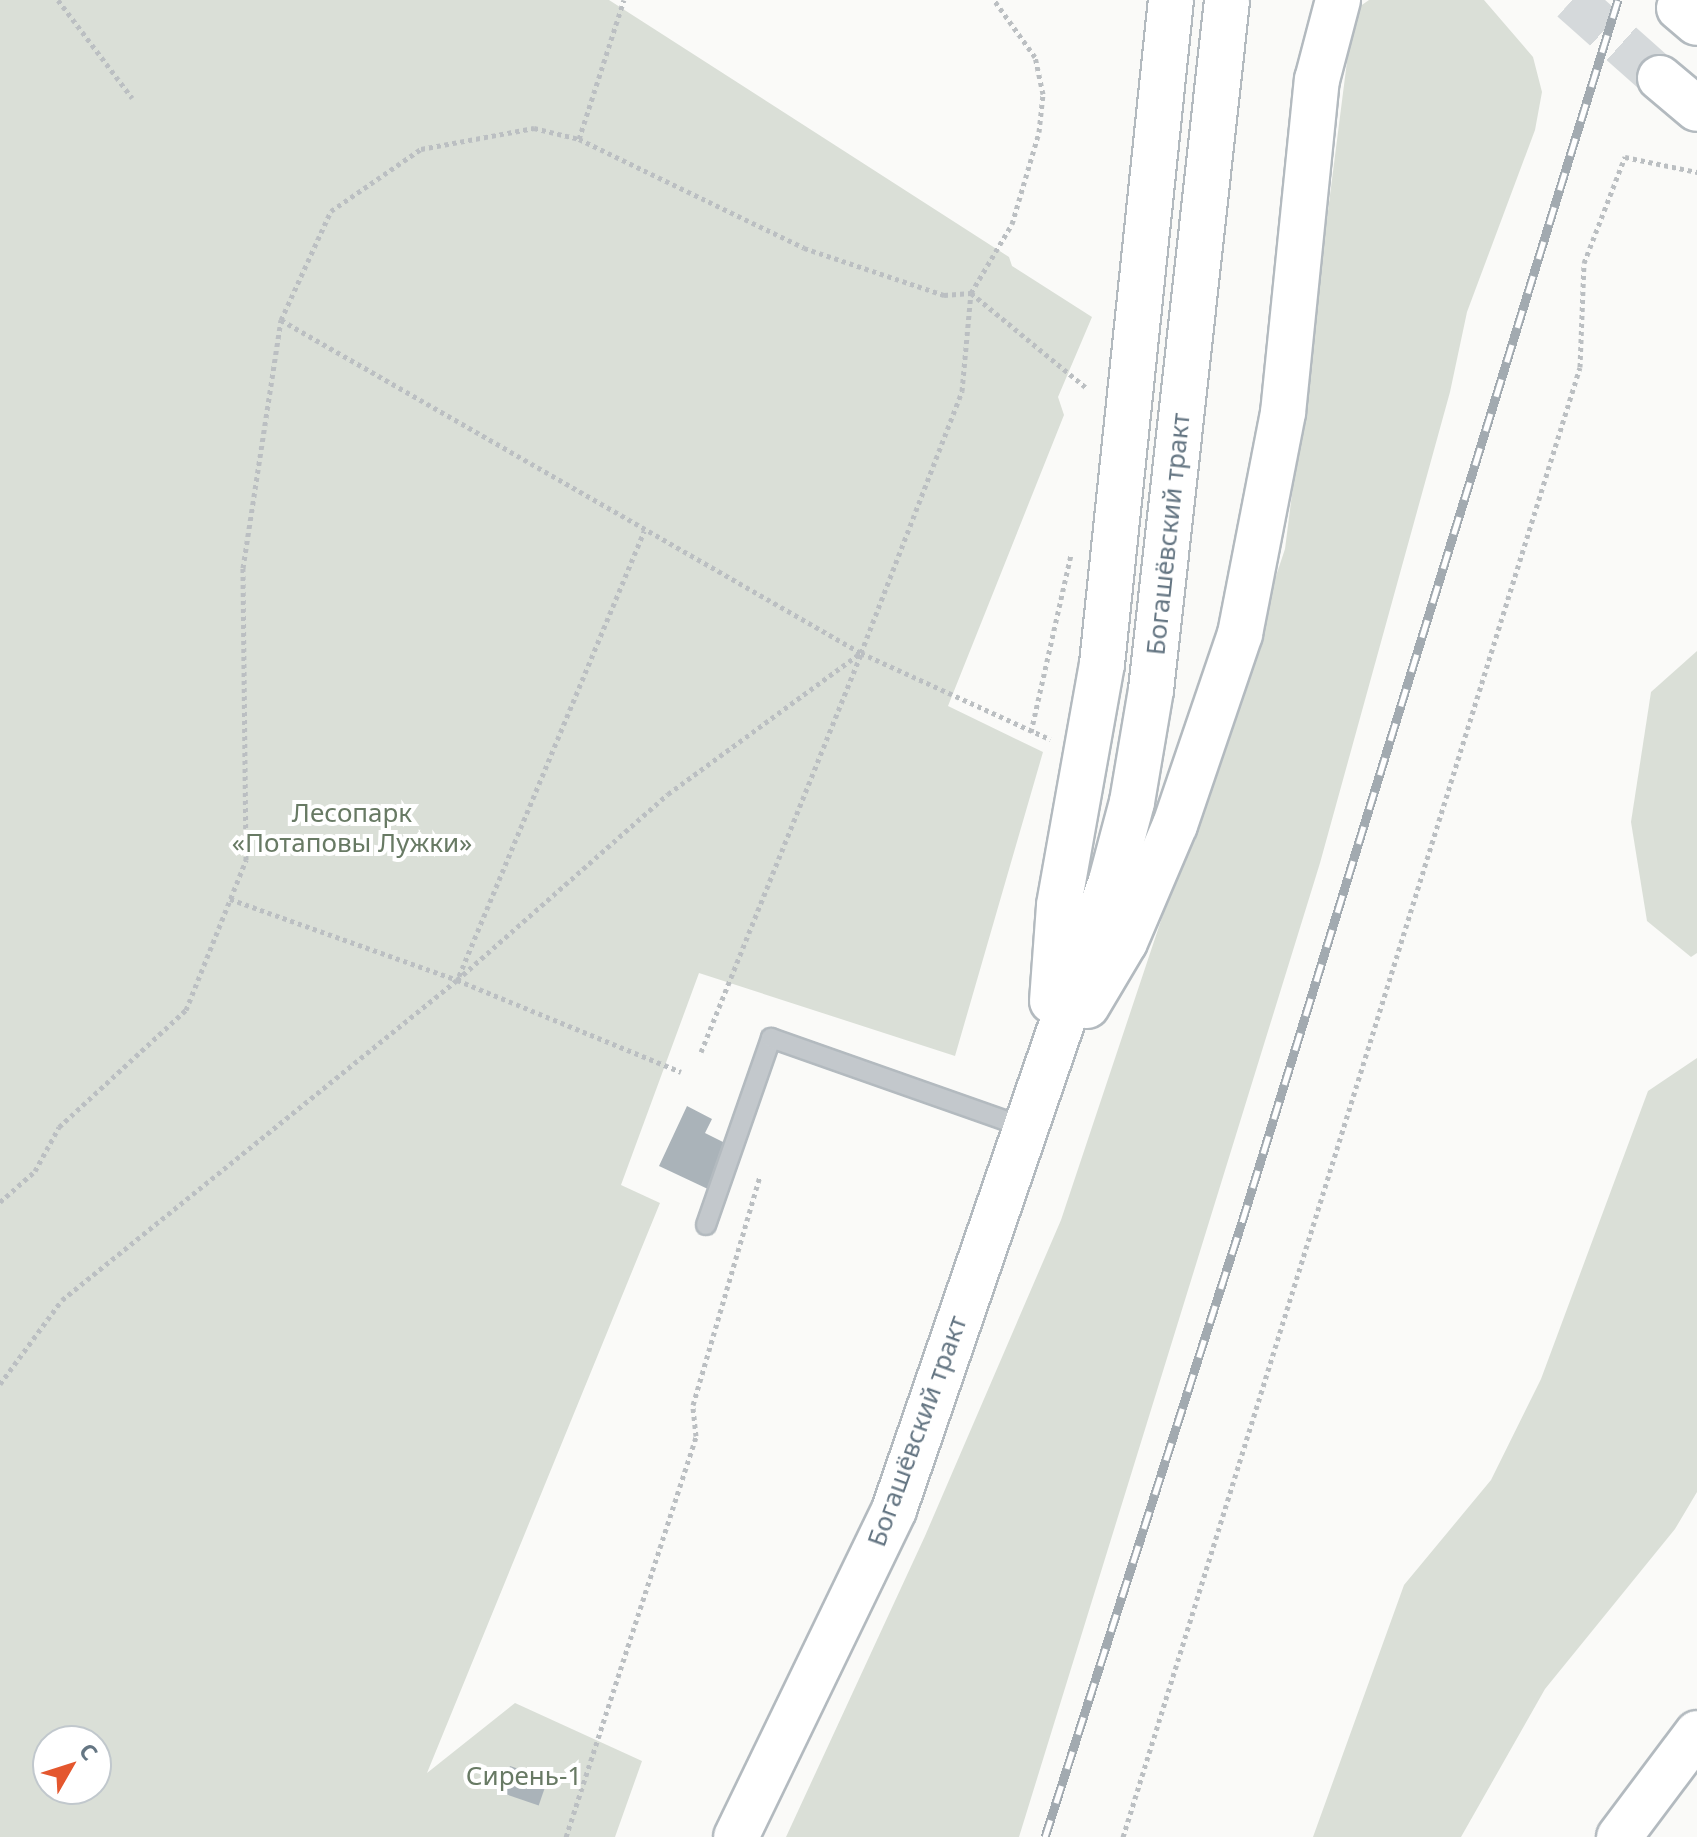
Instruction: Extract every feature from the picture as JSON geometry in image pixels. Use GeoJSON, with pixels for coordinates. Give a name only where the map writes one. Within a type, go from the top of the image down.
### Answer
{"type":"FeatureCollection","features":[{"type":"Feature","properties":{"kind":"main road","name":"Богашёвский тракт"},"geometry":{"type":"LineString","coordinates":[[1048,1055],[1059,905],[1089,751],[1171,0]]}},
{"type":"Feature","properties":{"kind":"main road","name":"Богашёвский тракт"},"geometry":{"type":"LineString","coordinates":[[736,1837],[894,1510],[1048,1055],[1111,881],[1137,774],[1151,690],[1227,0]]}},
{"type":"Feature","properties":{"kind":"main road"},"geometry":{"type":"LineString","coordinates":[[1048,1055],[1092,999],[1125,942],[1175,825],[1240,634],[1283,413],[1317,80],[1338,0]]}},
{"type":"Feature","properties":{"kind":"main road"},"geometry":{"type":"LineString","coordinates":[[1660,78],[1697,109]]}},
{"type":"Feature","properties":{"kind":"main road"},"geometry":{"type":"LineString","coordinates":[[1619,1837],[1697,1733]]}},
{"type":"Feature","properties":{"kind":"lane"},"geometry":{"type":"LineString","coordinates":[[706,1225],[771,1038],[1024,1127]]}},
{"type":"Feature","properties":{"kind":"path"},"geometry":{"type":"LineString","coordinates":[[58,0],[132,98]]}},
{"type":"Feature","properties":{"kind":"path"},"geometry":{"type":"LineString","coordinates":[[579,139],[624,0]]}},
{"type":"Feature","properties":{"kind":"path"},"geometry":{"type":"LineString","coordinates":[[701,1052],[962,391],[971,293],[1012,224],[1039,132],[1043,94],[1035,57],[994,0]]}},
{"type":"Feature","properties":{"kind":"path"},"geometry":{"type":"LineString","coordinates":[[0,1202],[35,1171],[59,1127],[186,1010],[246,860],[243,568],[281,320],[331,211],[421,149],[534,128],[579,139],[804,248],[944,295],[971,293],[1088,385],[1086,401]]}},
{"type":"Feature","properties":{"kind":"path"},"geometry":{"type":"LineString","coordinates":[[1123,1837],[1580,367],[1584,263],[1625,157],[1697,172]]}},
{"type":"Feature","properties":{"kind":"path"},"geometry":{"type":"LineString","coordinates":[[281,320],[861,653],[1031,732],[1089,751]]}},
{"type":"Feature","properties":{"kind":"path"},"geometry":{"type":"LineString","coordinates":[[457,980],[644,531]]}},
{"type":"Feature","properties":{"kind":"path"},"geometry":{"type":"LineString","coordinates":[[1031,732],[1073,538]]}},
{"type":"Feature","properties":{"kind":"path"},"geometry":{"type":"LineString","coordinates":[[0,1384],[62,1300],[457,980],[668,794],[861,653]]}},
{"type":"Feature","properties":{"kind":"path"},"geometry":{"type":"LineString","coordinates":[[230,899],[457,980],[681,1072]]}},
{"type":"Feature","properties":{"kind":"path"},"geometry":{"type":"LineString","coordinates":[[566,1837],[696,1436],[693,1405],[760,1176]]}},
{"type":"Feature","properties":{"kind":"green space","name":"Лесопарк «Потаповы Лужки»"},"geometry":{"type":"Polygon","coordinates":[[[0,0],[609,0],[1009,257],[1012,266],[1092,317],[1058,397],[1064,415],[948,706],[1043,752],[955,1056],[699,973],[621,1185],[660,1203],[427,1773],[515,1703],[642,1761],[615,1837],[0,1837],[0,0]]]}},
{"type":"Feature","properties":{"kind":"green space"},"geometry":{"type":"Polygon","coordinates":[[[1369,0],[1484,0],[1533,57],[1542,92],[1535,130],[1467,312],[1450,392],[1320,863],[1019,1837],[786,1837],[925,1536],[1061,1220],[1285,549],[1351,30],[1359,7],[1369,0]]]}},
{"type":"Feature","properties":{"kind":"green space"},"geometry":{"type":"Polygon","coordinates":[[[1697,651],[1697,953],[1691,957],[1647,921],[1631,822],[1651,692],[1697,651]]]}},
{"type":"Feature","properties":{"kind":"green space"},"geometry":{"type":"Polygon","coordinates":[[[1697,1058],[1697,1492],[1675,1529],[1545,1689],[1461,1837],[1313,1837],[1404,1585],[1491,1480],[1541,1379],[1648,1091],[1697,1058]]]}},
{"type":"Feature","properties":{"kind":"building"},"geometry":{"type":"Polygon","coordinates":[[[687,1106],[712,1119],[705,1133],[731,1146],[710,1190],[659,1166],[687,1106]]]}},
{"type":"Feature","properties":{"kind":"building"},"geometry":{"type":"Polygon","coordinates":[[[510,1766],[548,1779],[539,1805],[501,1792],[510,1766]]]}},
{"type":"Feature","properties":{"kind":"tunnel"},"geometry":{"type":"LineString","coordinates":[[1572,0],[1660,78]]}},
{"type":"Feature","properties":{"kind":"railway"},"geometry":{"type":"LineString","coordinates":[[1045,1837],[1242,1222],[1618,0]]}},
{"type":"Feature","properties":{"kind":"park label","name":"Сирень-1"},"geometry":{"type":"Point","coordinates":[524,1776]}}]}
